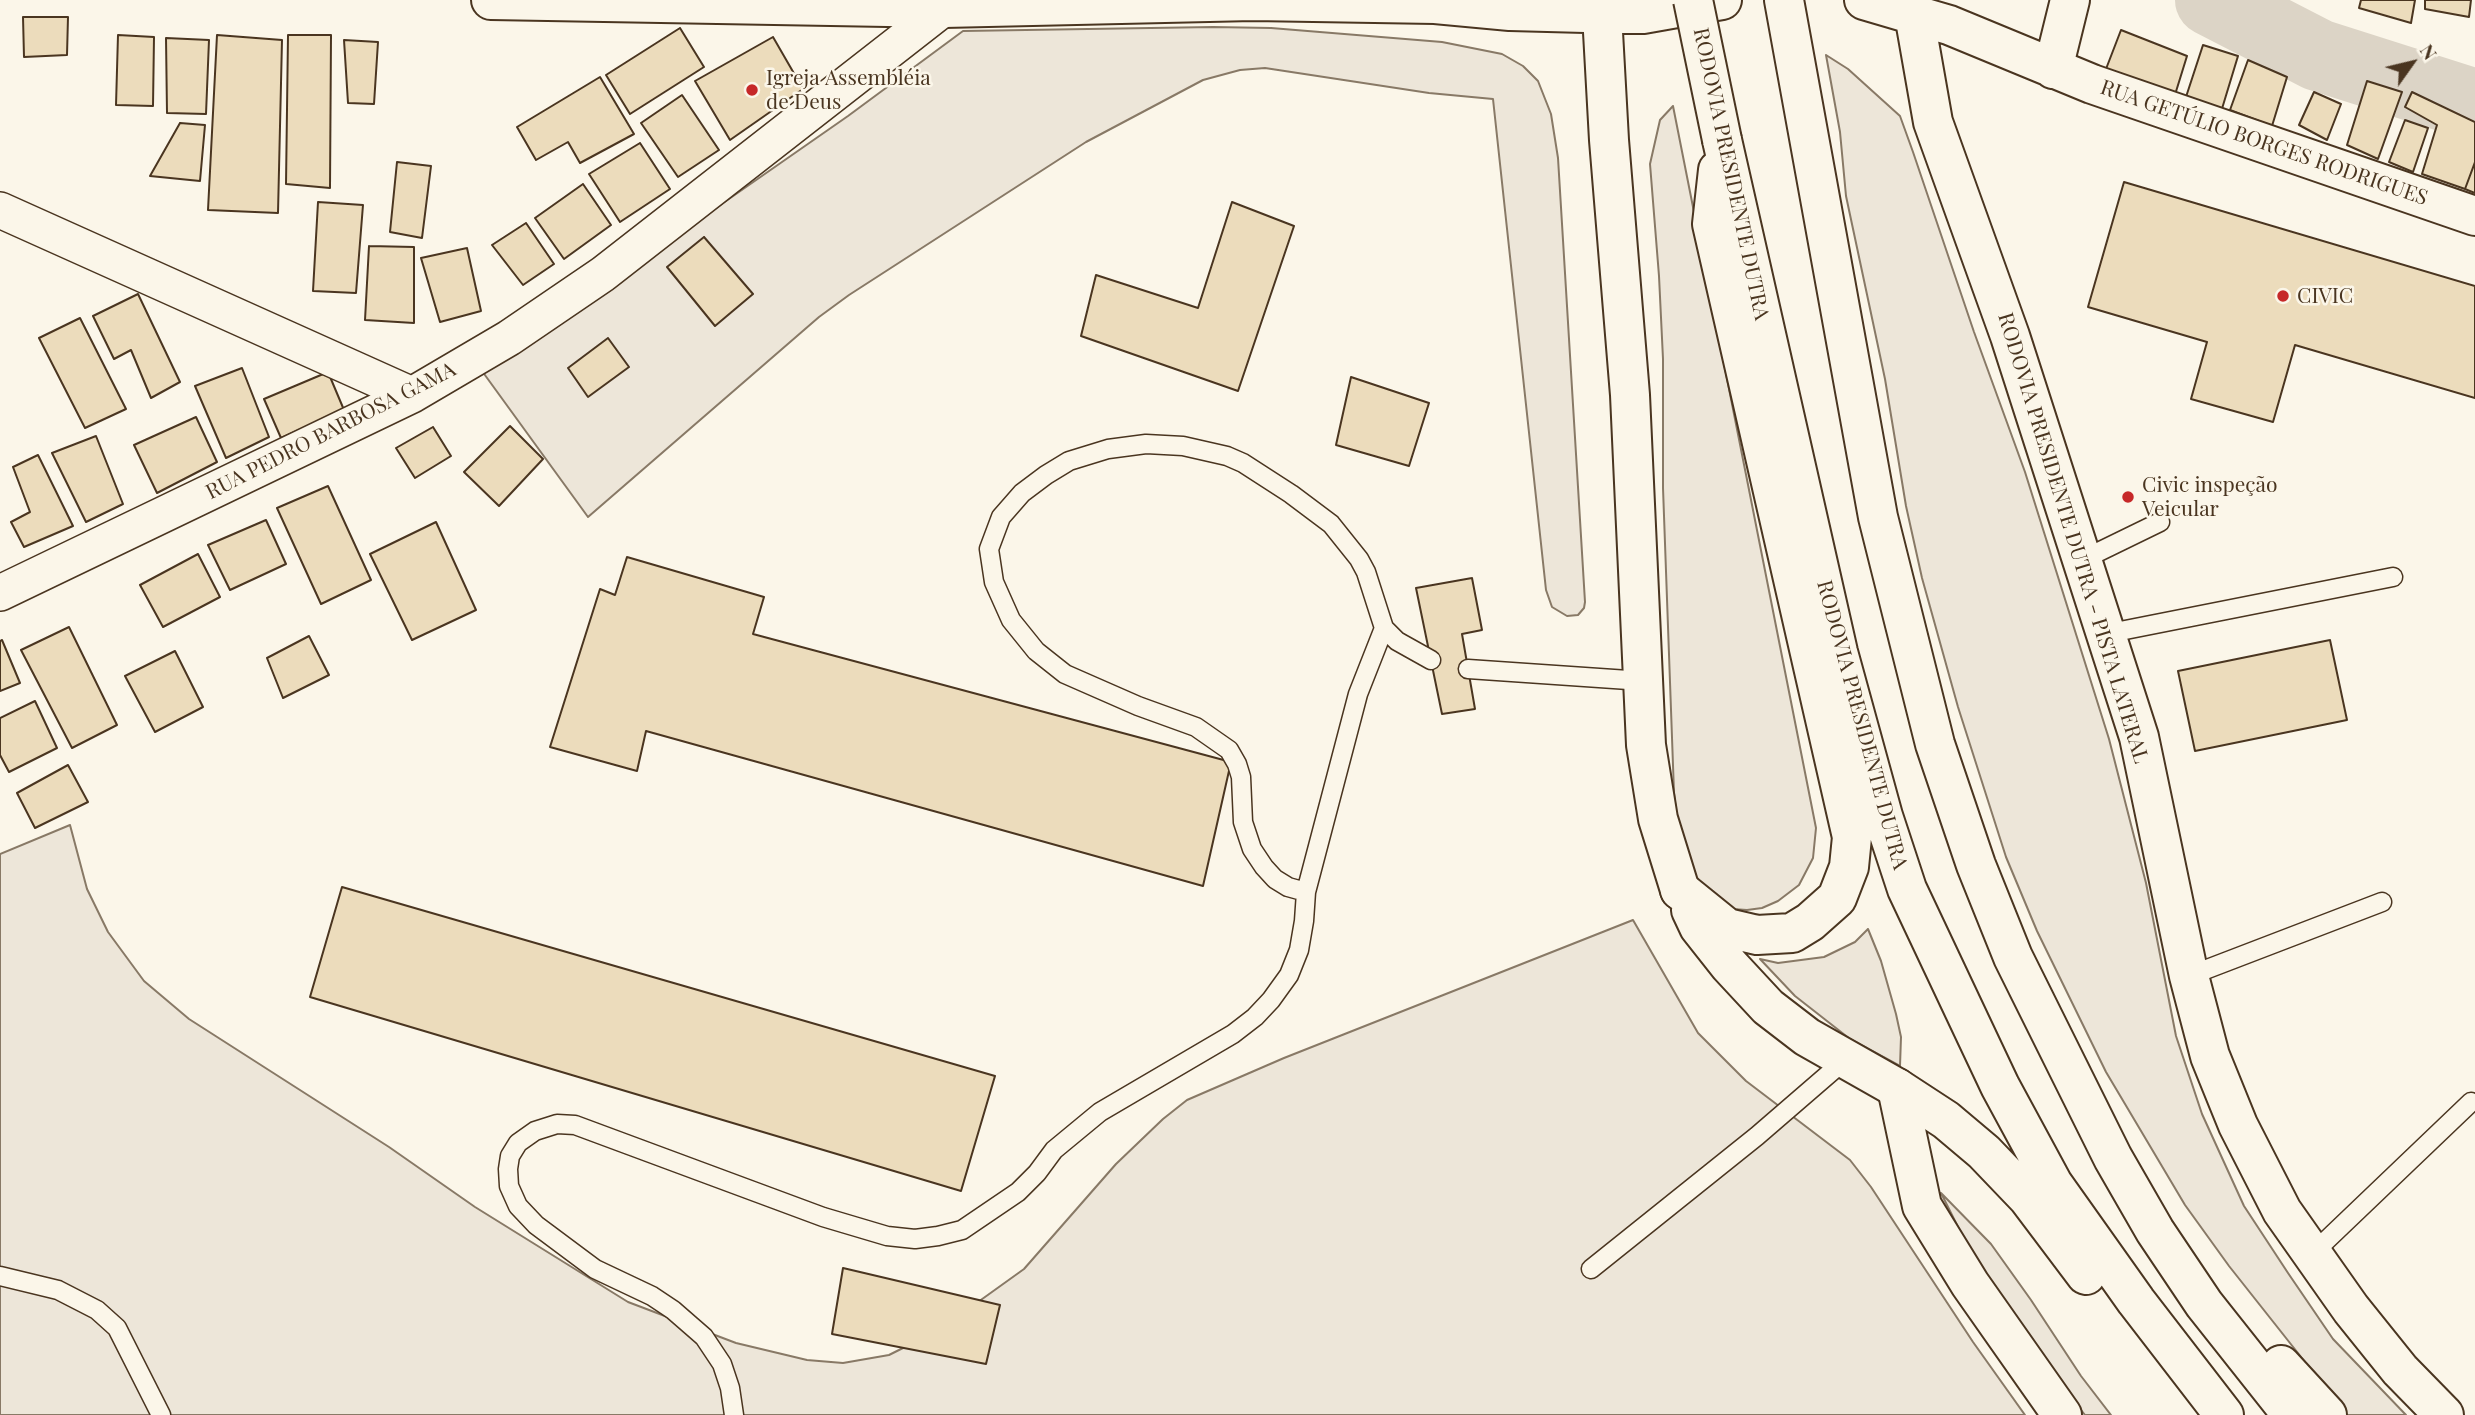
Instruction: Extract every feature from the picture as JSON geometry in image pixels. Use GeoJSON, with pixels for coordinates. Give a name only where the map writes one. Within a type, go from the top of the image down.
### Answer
{"type":"FeatureCollection","features":[{"type":"Feature","properties":{"kind":"main road"},"geometry":{"type":"LineString","coordinates":[[491,0],[944,8],[1253,1],[1435,4],[1510,11],[1602,14],[1643,14],[1723,0]]}},
{"type":"Feature","properties":{"kind":"main road","name":"RODOVIA PRESIDENTE DUTRA"},"geometry":{"type":"LineString","coordinates":[[1693,0],[1838,652],[1883,816],[1907,889],[2000,1086],[2053,1184],[2136,1301],[2224,1415]]}},
{"type":"Feature","properties":{"kind":"main road"},"geometry":{"type":"LineString","coordinates":[[1784,0],[1878,517],[1935,744],[1976,866],[2013,957],[2113,1158],[2155,1231],[2204,1304],[2292,1415]]}},
{"type":"Feature","properties":{"kind":"main road","name":"RUA GETÚLIO BORGES RODRIGUES"},"geometry":{"type":"LineString","coordinates":[[1864,0],[1949,25],[2053,69],[2475,216]]}},
{"type":"Feature","properties":{"kind":"main road"},"geometry":{"type":"LineString","coordinates":[[2053,69],[2069,5]]}},
{"type":"Feature","properties":{"kind":"main road","name":"RODOVIA PRESIDENTE DUTRA - PISTA LATERAL"},"geometry":{"type":"LineString","coordinates":[[1914,13],[1933,122],[2010,336],[2139,737],[2189,976],[2210,1056],[2238,1125],[2282,1211],[2311,1255],[2400,1370],[2444,1415]]}},
{"type":"Feature","properties":{"kind":"main road"},"geometry":{"type":"LineString","coordinates":[[1602,14],[1630,395],[1646,745],[1658,819],[1680,890],[1699,927],[1729,965],[1768,1007],[1807,1037],[1897,1088],[1946,1120],[1984,1152],[2028,1198],[2190,1415]]}},
{"type":"Feature","properties":{"kind":"main road"},"geometry":{"type":"LineString","coordinates":[[1680,890],[1727,928],[1757,934],[1792,933],[1810,922],[1837,898],[1849,867],[1852,837],[1712,223],[1722,140]]}},
{"type":"Feature","properties":{"kind":"main road"},"geometry":{"type":"LineString","coordinates":[[1897,1088],[1922,1206],[1970,1284],[2062,1415]]}},
{"type":"Feature","properties":{"kind":"main road"},"geometry":{"type":"LineString","coordinates":[[2155,1231],[2327,1415]]}},
{"type":"Feature","properties":{"kind":"street","name":"RUA PEDRO BARBOSA GAMA"},"geometry":{"type":"LineString","coordinates":[[0,593],[412,395],[509,338],[603,274],[944,8]]}},
{"type":"Feature","properties":{"kind":"street"},"geometry":{"type":"LineString","coordinates":[[0,210],[412,395]]}},
{"type":"Feature","properties":{"kind":"lane"},"geometry":{"type":"LineString","coordinates":[[1306,892],[1288,887],[1275,879],[1252,849],[1243,822],[1241,777],[1229,750],[1196,727],[1138,706],[1065,674],[1035,651],[1012,620],[994,582],[989,549],[1001,517],[1022,493],[1046,475],[1069,461],[1108,449],[1146,444],[1183,446],[1243,463],[1331,524],[1359,559],[1384,628],[1397,641],[1431,660]]}},
{"type":"Feature","properties":{"kind":"lane"},"geometry":{"type":"LineString","coordinates":[[2082,560],[2160,522]]}},
{"type":"Feature","properties":{"kind":"lane"},"geometry":{"type":"LineString","coordinates":[[2105,634],[2393,577]]}},
{"type":"Feature","properties":{"kind":"lane"},"geometry":{"type":"LineString","coordinates":[[734,1415],[730,1388],[722,1364],[704,1337],[652,1296],[595,1269],[536,1225],[518,1206],[509,1186],[508,1169],[510,1156],[518,1143],[535,1131],[557,1124],[575,1125],[823,1217],[887,1236],[915,1240],[962,1230],[1018,1192],[1054,1150],[1100,1112],[1233,1034],[1255,1017],[1289,975],[1299,950],[1306,892],[1337,766],[1358,694],[1384,628]]}},
{"type":"Feature","properties":{"kind":"lane"},"geometry":{"type":"LineString","coordinates":[[1468,669],[1643,681]]}},
{"type":"Feature","properties":{"kind":"lane"},"geometry":{"type":"LineString","coordinates":[[2189,976],[2382,902]]}},
{"type":"Feature","properties":{"kind":"lane"},"geometry":{"type":"LineString","coordinates":[[1591,1269],[1757,1136],[1845,1060]]}},
{"type":"Feature","properties":{"kind":"lane"},"geometry":{"type":"LineString","coordinates":[[2311,1255],[2471,1101]]}},
{"type":"Feature","properties":{"kind":"lane"},"geometry":{"type":"LineString","coordinates":[[0,1276],[58,1290],[97,1310],[117,1328],[161,1415]]}},
{"type":"Feature","properties":{"kind":"shaded area"},"geometry":{"type":"Polygon","coordinates":[[[1271,28],[1442,42],[1502,54],[1523,66],[1538,81],[1551,114],[1558,158],[1585,602],[1578,615],[1567,616],[1552,607],[1546,590],[1493,99],[1429,93],[1265,68],[1240,70],[1203,80],[1086,142],[849,295],[819,317],[588,517],[482,371],[848,116],[963,31],[1271,28]]]}},
{"type":"Feature","properties":{"kind":"shaded area"},"geometry":{"type":"Polygon","coordinates":[[[1826,55],[1848,69],[1900,116],[1913,152],[2025,472],[2109,739],[2146,883],[2176,1036],[2202,1114],[2244,1206],[2288,1273],[2333,1339],[2406,1415],[2347,1415],[2229,1266],[2185,1205],[2106,1072],[2037,931],[2006,857],[1958,707],[1922,578],[1906,506],[1885,379],[1846,196],[1840,132],[1826,55]]]}},
{"type":"Feature","properties":{"kind":"shaded area"},"geometry":{"type":"Polygon","coordinates":[[[1673,106],[1816,828],[1813,858],[1799,885],[1778,901],[1762,908],[1747,910],[1732,909],[1695,878],[1677,820],[1674,793],[1663,488],[1663,359],[1650,164],[1660,120],[1673,106]]]}},
{"type":"Feature","properties":{"kind":"shaded area"},"geometry":{"type":"Polygon","coordinates":[[[70,825],[87,889],[108,932],[144,981],[189,1019],[389,1147],[475,1207],[628,1302],[736,1343],[807,1360],[843,1363],[889,1355],[939,1330],[1024,1269],[1116,1164],[1187,1100],[1284,1058],[1633,920],[1698,1033],[1746,1081],[1850,1160],[2025,1415],[0,1415],[0,854],[70,825]]]}},
{"type":"Feature","properties":{"kind":"shaded area"},"geometry":{"type":"Polygon","coordinates":[[[1868,929],[1881,961],[1896,1014],[1901,1037],[1900,1066],[1850,1039],[1795,996],[1760,959],[1778,963],[1824,957],[1855,942],[1868,929]]]}},
{"type":"Feature","properties":{"kind":"shaded area"},"geometry":{"type":"Polygon","coordinates":[[[1941,1193],[1991,1244],[2081,1376],[2111,1415],[2085,1415],[2063,1387],[2012,1318],[1967,1245],[1941,1193]]]}},
{"type":"Feature","properties":{"kind":"building"},"geometry":{"type":"Polygon","coordinates":[[[2361,0],[2415,0],[2411,23],[2359,8],[2361,0]]]}},
{"type":"Feature","properties":{"kind":"building"},"geometry":{"type":"Polygon","coordinates":[[[2425,0],[2471,0],[2469,17],[2425,9],[2425,0]]]}},
{"type":"Feature","properties":{"kind":"building"},"geometry":{"type":"Polygon","coordinates":[[[23,17],[68,17],[67,55],[24,57],[23,17]]]}},
{"type":"Feature","properties":{"kind":"building"},"geometry":{"type":"Polygon","coordinates":[[[680,28],[704,67],[630,114],[606,75],[680,28]]]}},
{"type":"Feature","properties":{"kind":"building"},"geometry":{"type":"Polygon","coordinates":[[[2121,30],[2187,56],[2174,98],[2106,69],[2121,30]]]}},
{"type":"Feature","properties":{"kind":"building"},"geometry":{"type":"Polygon","coordinates":[[[118,35],[154,37],[153,106],[116,105],[118,35]]]}},
{"type":"Feature","properties":{"kind":"building"},"geometry":{"type":"Polygon","coordinates":[[[217,35],[282,40],[278,213],[208,210],[217,35]]]}},
{"type":"Feature","properties":{"kind":"building"},"geometry":{"type":"Polygon","coordinates":[[[288,35],[331,35],[330,188],[286,184],[288,35]]]}},
{"type":"Feature","properties":{"kind":"building"},"geometry":{"type":"Polygon","coordinates":[[[773,37],[803,89],[730,140],[695,81],[773,37]]]}},
{"type":"Feature","properties":{"kind":"building"},"geometry":{"type":"Polygon","coordinates":[[[166,38],[209,40],[206,114],[167,113],[166,38]]]}},
{"type":"Feature","properties":{"kind":"building"},"geometry":{"type":"Polygon","coordinates":[[[344,40],[378,42],[374,104],[348,103],[344,40]]]}},
{"type":"Feature","properties":{"kind":"building"},"geometry":{"type":"Polygon","coordinates":[[[2203,45],[2238,56],[2221,112],[2185,100],[2203,45]]]}},
{"type":"Feature","properties":{"kind":"building"},"geometry":{"type":"Polygon","coordinates":[[[2248,60],[2287,77],[2272,126],[2230,110],[2248,60]]]}},
{"type":"Feature","properties":{"kind":"building"},"geometry":{"type":"Polygon","coordinates":[[[600,77],[634,134],[580,163],[568,142],[536,160],[517,127],[600,77]]]}},
{"type":"Feature","properties":{"kind":"building"},"geometry":{"type":"Polygon","coordinates":[[[2367,81],[2402,92],[2378,159],[2347,145],[2367,81]]]}},
{"type":"Feature","properties":{"kind":"building"},"geometry":{"type":"Polygon","coordinates":[[[2314,92],[2341,104],[2327,140],[2299,125],[2314,92]]]}},
{"type":"Feature","properties":{"kind":"building"},"geometry":{"type":"Polygon","coordinates":[[[2412,92],[2475,122],[2475,162],[2465,189],[2422,174],[2437,125],[2405,107],[2412,92]]]}},
{"type":"Feature","properties":{"kind":"building"},"geometry":{"type":"Polygon","coordinates":[[[682,95],[719,150],[678,177],[641,123],[682,95]]]}},
{"type":"Feature","properties":{"kind":"building"},"geometry":{"type":"Polygon","coordinates":[[[2405,120],[2428,128],[2413,172],[2389,162],[2405,120]]]}},
{"type":"Feature","properties":{"kind":"building"},"geometry":{"type":"Polygon","coordinates":[[[180,123],[205,125],[200,181],[150,176],[180,123]]]}},
{"type":"Feature","properties":{"kind":"building"},"geometry":{"type":"Polygon","coordinates":[[[640,143],[670,189],[620,222],[589,174],[640,143]]]}},
{"type":"Feature","properties":{"kind":"building"},"geometry":{"type":"Polygon","coordinates":[[[397,162],[431,166],[422,238],[390,232],[397,162]]]}},
{"type":"Feature","properties":{"kind":"building"},"geometry":{"type":"Polygon","coordinates":[[[2475,162],[2475,193],[2465,189],[2475,162]]]}},
{"type":"Feature","properties":{"kind":"building","name":"CIVIC"},"geometry":{"type":"Polygon","coordinates":[[[2124,182],[2475,286],[2475,398],[2295,345],[2273,422],[2191,399],[2207,342],[2088,307],[2124,182]]]}},
{"type":"Feature","properties":{"kind":"building"},"geometry":{"type":"Polygon","coordinates":[[[583,184],[611,225],[564,259],[535,218],[583,184]]]}},
{"type":"Feature","properties":{"kind":"building"},"geometry":{"type":"Polygon","coordinates":[[[318,202],[363,205],[356,293],[313,291],[318,202]]]}},
{"type":"Feature","properties":{"kind":"building"},"geometry":{"type":"Polygon","coordinates":[[[1232,202],[1294,226],[1238,391],[1081,336],[1096,275],[1198,308],[1232,202]]]}},
{"type":"Feature","properties":{"kind":"building"},"geometry":{"type":"Polygon","coordinates":[[[526,223],[554,264],[523,285],[492,245],[526,223]]]}},
{"type":"Feature","properties":{"kind":"building"},"geometry":{"type":"Polygon","coordinates":[[[704,237],[753,294],[715,326],[667,267],[704,237]]]}},
{"type":"Feature","properties":{"kind":"building"},"geometry":{"type":"Polygon","coordinates":[[[369,246],[414,247],[414,323],[365,320],[369,246]]]}},
{"type":"Feature","properties":{"kind":"building"},"geometry":{"type":"Polygon","coordinates":[[[467,248],[481,311],[440,322],[421,258],[467,248]]]}},
{"type":"Feature","properties":{"kind":"building"},"geometry":{"type":"Polygon","coordinates":[[[138,294],[180,382],[151,398],[131,350],[114,359],[93,316],[138,294]]]}},
{"type":"Feature","properties":{"kind":"building"},"geometry":{"type":"Polygon","coordinates":[[[80,318],[126,409],[85,428],[39,338],[80,318]]]}},
{"type":"Feature","properties":{"kind":"building"},"geometry":{"type":"Polygon","coordinates":[[[608,338],[629,367],[588,397],[568,368],[608,338]]]}},
{"type":"Feature","properties":{"kind":"building"},"geometry":{"type":"Polygon","coordinates":[[[242,368],[269,437],[226,458],[195,386],[242,368]]]}},
{"type":"Feature","properties":{"kind":"building"},"geometry":{"type":"Polygon","coordinates":[[[328,372],[344,410],[281,438],[264,399],[328,372]]]}},
{"type":"Feature","properties":{"kind":"building"},"geometry":{"type":"Polygon","coordinates":[[[1351,377],[1429,403],[1409,466],[1336,445],[1351,377]]]}},
{"type":"Feature","properties":{"kind":"building"},"geometry":{"type":"Polygon","coordinates":[[[196,417],[217,462],[157,493],[134,445],[196,417]]]}},
{"type":"Feature","properties":{"kind":"building"},"geometry":{"type":"Polygon","coordinates":[[[510,426],[543,459],[499,506],[464,472],[510,426]]]}},
{"type":"Feature","properties":{"kind":"building"},"geometry":{"type":"Polygon","coordinates":[[[433,427],[451,456],[415,478],[396,448],[433,427]]]}},
{"type":"Feature","properties":{"kind":"building"},"geometry":{"type":"Polygon","coordinates":[[[96,436],[123,504],[86,522],[52,453],[96,436]]]}},
{"type":"Feature","properties":{"kind":"building"},"geometry":{"type":"Polygon","coordinates":[[[38,455],[73,526],[24,547],[11,522],[30,512],[13,467],[38,455]]]}},
{"type":"Feature","properties":{"kind":"building"},"geometry":{"type":"Polygon","coordinates":[[[328,486],[371,580],[321,604],[277,508],[328,486]]]}},
{"type":"Feature","properties":{"kind":"building"},"geometry":{"type":"Polygon","coordinates":[[[266,520],[286,564],[230,590],[208,545],[266,520]]]}},
{"type":"Feature","properties":{"kind":"building"},"geometry":{"type":"Polygon","coordinates":[[[436,522],[476,610],[412,640],[370,554],[436,522]]]}},
{"type":"Feature","properties":{"kind":"building"},"geometry":{"type":"Polygon","coordinates":[[[198,554],[220,597],[163,627],[140,585],[198,554]]]}},
{"type":"Feature","properties":{"kind":"building"},"geometry":{"type":"Polygon","coordinates":[[[627,557],[764,597],[753,634],[1231,762],[1203,886],[646,731],[637,771],[550,747],[600,589],[615,595],[627,557]]]}},
{"type":"Feature","properties":{"kind":"building"},"geometry":{"type":"Polygon","coordinates":[[[1472,578],[1482,630],[1462,634],[1475,709],[1442,714],[1416,588],[1472,578]]]}},
{"type":"Feature","properties":{"kind":"building"},"geometry":{"type":"Polygon","coordinates":[[[69,627],[117,725],[72,748],[21,650],[69,627]]]}},
{"type":"Feature","properties":{"kind":"building"},"geometry":{"type":"Polygon","coordinates":[[[309,636],[329,675],[283,698],[267,658],[309,636]]]}},
{"type":"Feature","properties":{"kind":"building"},"geometry":{"type":"Polygon","coordinates":[[[2,640],[20,683],[0,691],[0,641],[2,640]]]}},
{"type":"Feature","properties":{"kind":"building"},"geometry":{"type":"Polygon","coordinates":[[[2330,640],[2347,720],[2195,751],[2178,671],[2330,640]]]}},
{"type":"Feature","properties":{"kind":"building"},"geometry":{"type":"Polygon","coordinates":[[[175,651],[203,707],[155,732],[125,676],[175,651]]]}},
{"type":"Feature","properties":{"kind":"building"},"geometry":{"type":"Polygon","coordinates":[[[35,701],[57,748],[9,772],[0,755],[0,718],[35,701]]]}},
{"type":"Feature","properties":{"kind":"building"},"geometry":{"type":"Polygon","coordinates":[[[68,765],[88,802],[35,828],[17,793],[68,765]]]}},
{"type":"Feature","properties":{"kind":"building"},"geometry":{"type":"Polygon","coordinates":[[[342,887],[995,1076],[961,1191],[310,997],[342,887]]]}},
{"type":"Feature","properties":{"kind":"building"},"geometry":{"type":"Polygon","coordinates":[[[843,1268],[1000,1305],[986,1364],[832,1334],[843,1268]]]}},
{"type":"Feature","properties":{"kind":"waterway"},"geometry":{"type":"LineString","coordinates":[[2211,0],[2318,55],[2475,105]]}},
{"type":"Feature","properties":{"kind":"place","name":"Igreja Assembléia de Deus"},"geometry":{"type":"Point","coordinates":[752,90]}},
{"type":"Feature","properties":{"kind":"place","name":"CIVIC"},"geometry":{"type":"Point","coordinates":[2283,296]}},
{"type":"Feature","properties":{"kind":"place","name":"Civic inspeção Veicular"},"geometry":{"type":"Point","coordinates":[2128,497]}}]}
